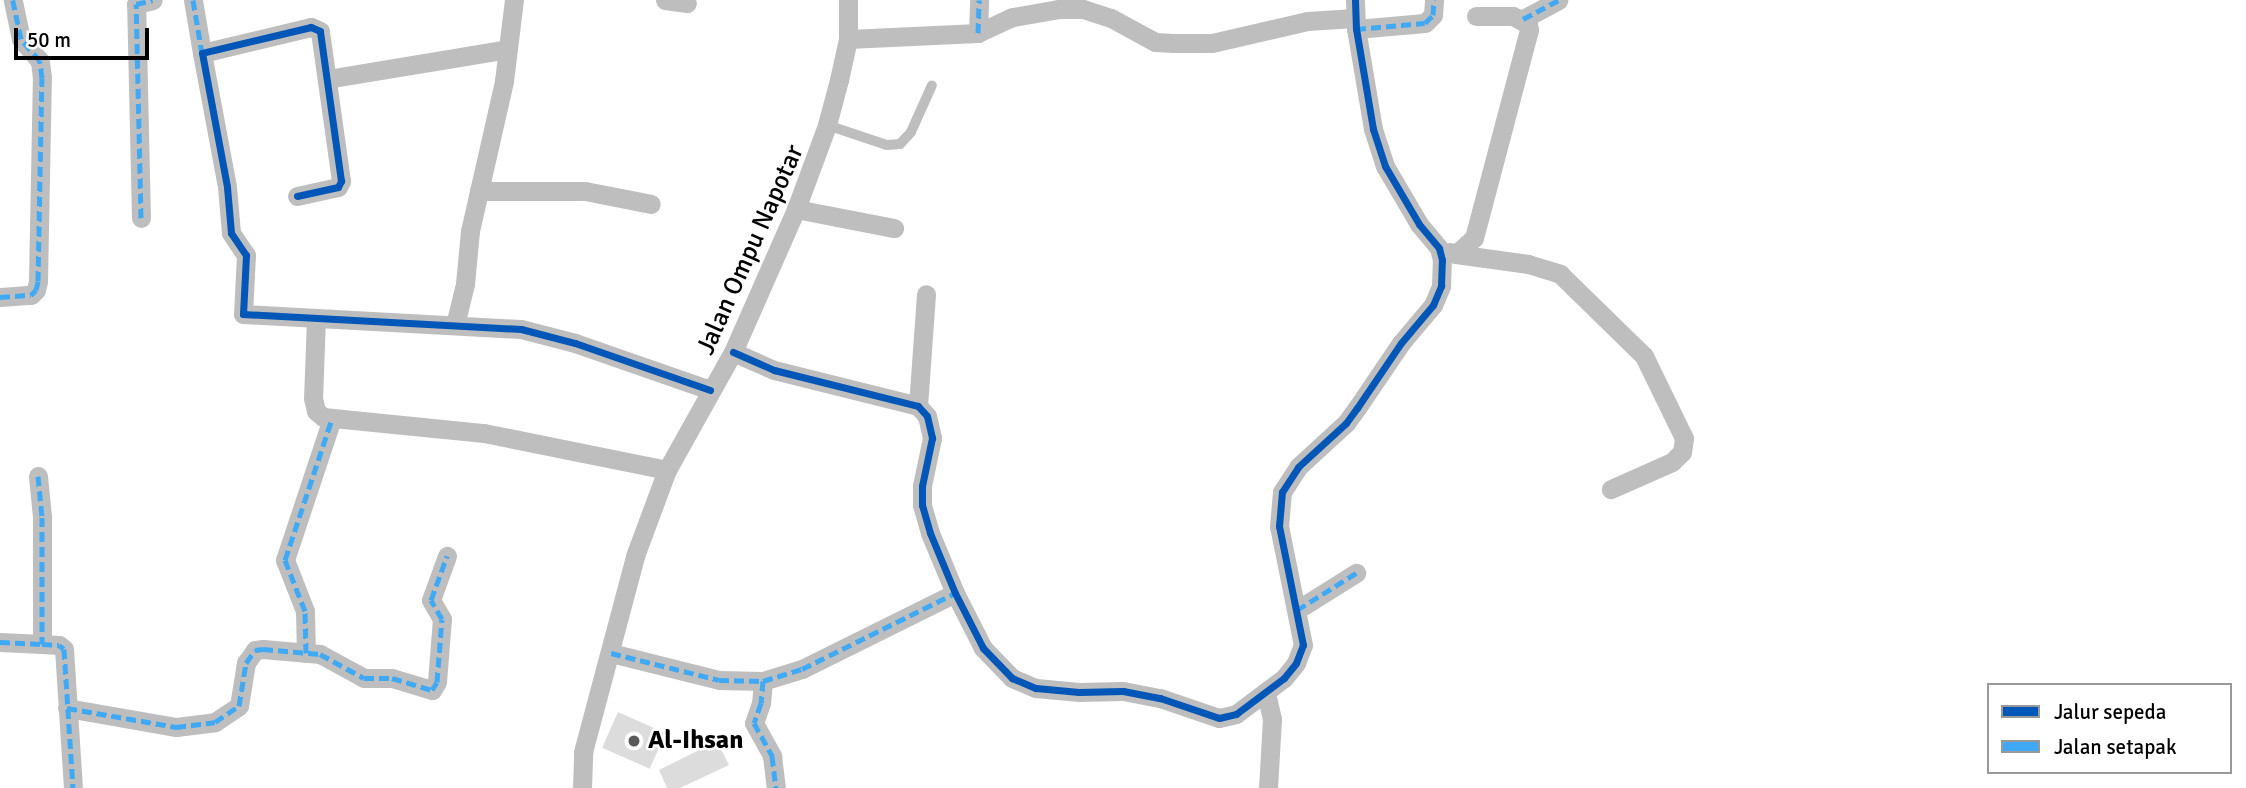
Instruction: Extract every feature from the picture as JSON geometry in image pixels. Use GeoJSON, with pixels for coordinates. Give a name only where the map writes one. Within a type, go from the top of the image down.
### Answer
{"type":"FeatureCollection","features":[{"type":"Feature","properties":{"kind":"street"},"geometry":{"type":"LineString","coordinates":[[0,297],[31,295],[36,290],[38,281],[42,78],[40,61],[21,39],[13,0]]}},
{"type":"Feature","properties":{"kind":"street"},"geometry":{"type":"LineString","coordinates":[[193,0],[227,187],[231,233],[246,255],[242,313],[521,329],[710,390]]}},
{"type":"Feature","properties":{"kind":"street"},"geometry":{"type":"LineString","coordinates":[[455,325],[479,191],[509,49],[514,0]]}},
{"type":"Feature","properties":{"kind":"street"},"geometry":{"type":"LineString","coordinates":[[665,0],[687,3]]}},
{"type":"Feature","properties":{"kind":"street","name":"Jalan Ompu Napotar"},"geometry":{"type":"LineString","coordinates":[[582,788],[583,752],[635,556],[667,470],[733,352],[796,209],[827,125],[849,39],[848,0]]}},
{"type":"Feature","properties":{"kind":"street"},"geometry":{"type":"LineString","coordinates":[[978,33],[979,0]]}},
{"type":"Feature","properties":{"kind":"street"},"geometry":{"type":"LineString","coordinates":[[849,39],[978,33],[1013,17],[1059,9],[1083,9],[1111,18],[1155,42],[1212,43],[1307,21],[1355,16],[1425,23],[1433,15],[1434,0]]}},
{"type":"Feature","properties":{"kind":"street"},"geometry":{"type":"LineString","coordinates":[[1522,19],[1558,0]]}},
{"type":"Feature","properties":{"kind":"street"},"geometry":{"type":"LineString","coordinates":[[141,218],[142,1]]}},
{"type":"Feature","properties":{"kind":"street"},"geometry":{"type":"LineString","coordinates":[[733,352],[774,370],[918,406],[927,416],[932,438],[922,486],[922,505],[955,593],[983,648],[1012,678],[1036,688],[1079,692],[1123,691],[1160,698],[1219,718],[1236,714],[1266,693],[1296,663],[1303,645],[1279,526],[1282,492],[1298,467],[1346,423],[1401,343],[1433,305],[1441,286],[1442,260],[1448,251],[1469,245],[1478,226],[1527,40],[1528,24],[1504,8],[1476,16]]}},
{"type":"Feature","properties":{"kind":"street"},"geometry":{"type":"LineString","coordinates":[[1355,16],[1373,129],[1385,166],[1419,224],[1448,251],[1528,264],[1560,274],[1644,356],[1684,438],[1682,452],[1672,462],[1611,489]]}},
{"type":"Feature","properties":{"kind":"street"},"geometry":{"type":"LineString","coordinates":[[202,53],[315,28],[322,37],[340,184],[297,196]]}},
{"type":"Feature","properties":{"kind":"street"},"geometry":{"type":"LineString","coordinates":[[327,79],[509,49]]}},
{"type":"Feature","properties":{"kind":"street"},"geometry":{"type":"LineString","coordinates":[[479,191],[585,191],[651,204]]}},
{"type":"Feature","properties":{"kind":"street"},"geometry":{"type":"LineString","coordinates":[[796,209],[894,228]]}},
{"type":"Feature","properties":{"kind":"street"},"geometry":{"type":"LineString","coordinates":[[918,406],[926,294]]}},
{"type":"Feature","properties":{"kind":"street"},"geometry":{"type":"LineString","coordinates":[[316,318],[313,398],[317,411],[332,419],[395,422],[484,433],[667,470]]}},
{"type":"Feature","properties":{"kind":"street"},"geometry":{"type":"LineString","coordinates":[[306,653],[304,611],[285,560],[332,419]]}},
{"type":"Feature","properties":{"kind":"street"},"geometry":{"type":"LineString","coordinates":[[38,476],[42,517],[42,644]]}},
{"type":"Feature","properties":{"kind":"street"},"geometry":{"type":"LineString","coordinates":[[67,708],[150,724],[198,726],[228,716],[239,706],[246,663],[255,650],[331,657],[354,675],[364,678],[392,678],[429,690],[434,689],[437,682],[442,620],[431,602],[447,556]]}},
{"type":"Feature","properties":{"kind":"street"},"geometry":{"type":"LineString","coordinates":[[1297,610],[1356,573]]}},
{"type":"Feature","properties":{"kind":"street"},"geometry":{"type":"LineString","coordinates":[[611,653],[709,678],[763,681],[802,669],[955,593]]}},
{"type":"Feature","properties":{"kind":"street"},"geometry":{"type":"LineString","coordinates":[[0,642],[59,645],[64,649],[74,788]]}},
{"type":"Feature","properties":{"kind":"street"},"geometry":{"type":"LineString","coordinates":[[763,681],[761,703],[754,723],[772,756],[776,788]]}},
{"type":"Feature","properties":{"kind":"street"},"geometry":{"type":"LineString","coordinates":[[1266,693],[1272,719],[1268,788]]}},
{"type":"Feature","properties":{"kind":"lane"},"geometry":{"type":"LineString","coordinates":[[827,125],[887,145],[900,144],[911,132],[932,86]]}},
{"type":"Feature","properties":{"kind":"building","name":"Al-Ihsan"},"geometry":{"type":"Polygon","coordinates":[[[618,712],[666,733],[650,769],[602,748],[618,712]]]}},
{"type":"Feature","properties":{"kind":"building"},"geometry":{"type":"Polygon","coordinates":[[[717,741],[729,765],[680,788],[667,788],[659,770],[717,741]]]}},
{"type":"Feature","properties":{"kind":"marked path"},"geometry":{"type":"LineString","coordinates":[[0,297],[31,295],[36,290],[38,281],[42,78],[40,61],[21,39],[13,0]]}},
{"type":"Feature","properties":{"kind":"marked path"},"geometry":{"type":"LineString","coordinates":[[141,218],[136,4],[153,0]]}},
{"type":"Feature","properties":{"kind":"marked path"},"geometry":{"type":"LineString","coordinates":[[193,0],[202,53]]}},
{"type":"Feature","properties":{"kind":"marked path"},"geometry":{"type":"LineString","coordinates":[[978,33],[979,0]]}},
{"type":"Feature","properties":{"kind":"marked path"},"geometry":{"type":"LineString","coordinates":[[1356,29],[1425,23],[1433,15],[1434,0]]}},
{"type":"Feature","properties":{"kind":"marked path"},"geometry":{"type":"LineString","coordinates":[[1523,19],[1558,0]]}},
{"type":"Feature","properties":{"kind":"marked path"},"geometry":{"type":"LineString","coordinates":[[306,653],[305,611],[285,560],[332,419]]}},
{"type":"Feature","properties":{"kind":"marked path"},"geometry":{"type":"LineString","coordinates":[[38,476],[42,517],[42,644],[59,645],[64,649],[73,788]]}},
{"type":"Feature","properties":{"kind":"marked path"},"geometry":{"type":"LineString","coordinates":[[67,708],[176,727],[215,722],[239,706],[246,663],[255,650],[263,649],[320,654],[364,678],[392,678],[432,690],[437,682],[442,619],[431,600],[447,556]]}},
{"type":"Feature","properties":{"kind":"marked path"},"geometry":{"type":"LineString","coordinates":[[1297,610],[1356,573]]}},
{"type":"Feature","properties":{"kind":"marked path"},"geometry":{"type":"LineString","coordinates":[[611,653],[719,680],[763,681],[802,669],[955,593]]}},
{"type":"Feature","properties":{"kind":"marked path"},"geometry":{"type":"LineString","coordinates":[[0,642],[42,644]]}},
{"type":"Feature","properties":{"kind":"marked path"},"geometry":{"type":"LineString","coordinates":[[763,681],[761,703],[754,723],[772,756],[776,788]]}},
{"type":"Feature","properties":{"kind":"cycle path"},"geometry":{"type":"LineString","coordinates":[[733,352],[774,370],[918,406],[927,416],[932,438],[922,486],[922,505],[930,533],[955,593],[983,648],[1012,678],[1036,688],[1079,692],[1123,691],[1160,698],[1219,718],[1236,714],[1284,678],[1296,663],[1303,645],[1279,526],[1282,492],[1298,467],[1346,423],[1401,343],[1433,305],[1441,286],[1442,260],[1439,248],[1419,224],[1385,166],[1373,129],[1356,29],[1355,0]]}},
{"type":"Feature","properties":{"kind":"cycle path"},"geometry":{"type":"LineString","coordinates":[[297,196],[338,187],[341,181],[320,31],[311,27],[202,53],[227,187],[231,233],[246,255],[243,314],[521,329],[575,343],[710,390]]}},
{"type":"Feature","properties":{"kind":"place","name":"Al-Ihsan"},"geometry":{"type":"Point","coordinates":[634,741]}}]}
